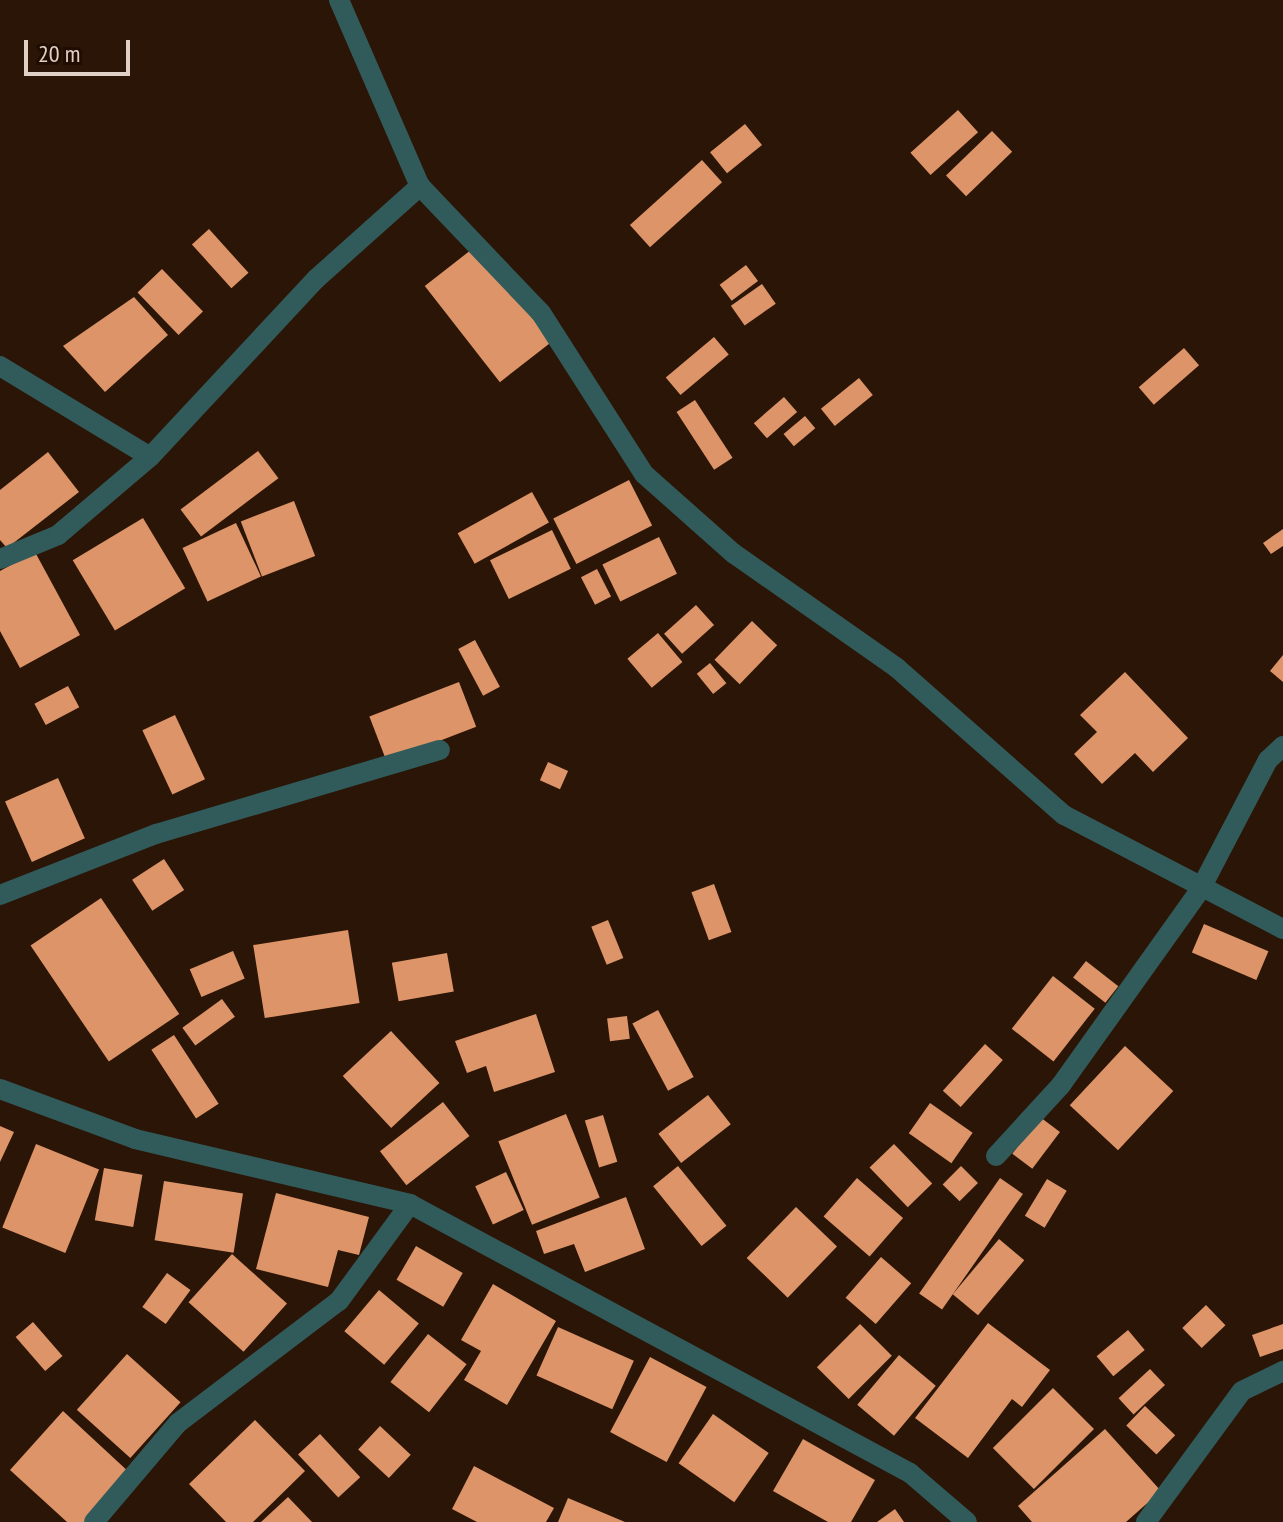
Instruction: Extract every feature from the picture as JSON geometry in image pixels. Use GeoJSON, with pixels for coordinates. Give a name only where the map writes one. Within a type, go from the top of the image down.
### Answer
{"type":"FeatureCollection","features":[{"type":"Feature","properties":{"kind":"street"},"geometry":{"type":"LineString","coordinates":[[339,0],[420,186],[541,313],[644,474],[733,553],[897,668],[1064,815],[1200,890],[1283,929]]}},
{"type":"Feature","properties":{"kind":"street"},"geometry":{"type":"LineString","coordinates":[[0,559],[58,535],[150,457],[316,279],[420,186]]}},
{"type":"Feature","properties":{"kind":"street"},"geometry":{"type":"LineString","coordinates":[[0,366],[150,457]]}},
{"type":"Feature","properties":{"kind":"street"},"geometry":{"type":"LineString","coordinates":[[996,1156],[1061,1085],[1200,890],[1268,760],[1283,746]]}},
{"type":"Feature","properties":{"kind":"street"},"geometry":{"type":"LineString","coordinates":[[0,895],[156,834],[440,750]]}},
{"type":"Feature","properties":{"kind":"street"},"geometry":{"type":"LineString","coordinates":[[0,1089],[135,1139],[410,1204],[910,1473],[967,1522]]}},
{"type":"Feature","properties":{"kind":"street"},"geometry":{"type":"LineString","coordinates":[[94,1522],[178,1423],[339,1301],[410,1204]]}},
{"type":"Feature","properties":{"kind":"street"},"geometry":{"type":"LineString","coordinates":[[1146,1522],[1242,1391],[1283,1371]]}},
{"type":"Feature","properties":{"kind":"building"},"geometry":{"type":"Polygon","coordinates":[[[958,110],[978,132],[931,175],[910,153],[958,110]]]}},
{"type":"Feature","properties":{"kind":"building"},"geometry":{"type":"Polygon","coordinates":[[[745,124],[762,145],[727,173],[710,152],[745,124]]]}},
{"type":"Feature","properties":{"kind":"building"},"geometry":{"type":"Polygon","coordinates":[[[992,131],[1012,152],[966,196],[946,175],[992,131]]]}},
{"type":"Feature","properties":{"kind":"building"},"geometry":{"type":"Polygon","coordinates":[[[702,160],[722,182],[650,247],[630,225],[702,160]]]}},
{"type":"Feature","properties":{"kind":"building"},"geometry":{"type":"Polygon","coordinates":[[[209,229],[248,273],[231,288],[192,244],[209,229]]]}},
{"type":"Feature","properties":{"kind":"building"},"geometry":{"type":"Polygon","coordinates":[[[476,246],[551,342],[500,382],[425,286],[476,246]]]}},
{"type":"Feature","properties":{"kind":"building"},"geometry":{"type":"Polygon","coordinates":[[[746,265],[758,281],[732,301],[720,285],[746,265]]]}},
{"type":"Feature","properties":{"kind":"building"},"geometry":{"type":"Polygon","coordinates":[[[162,269],[203,311],[179,335],[138,293],[162,269]]]}},
{"type":"Feature","properties":{"kind":"building"},"geometry":{"type":"Polygon","coordinates":[[[762,284],[776,304],[745,325],[731,306],[762,284]]]}},
{"type":"Feature","properties":{"kind":"building"},"geometry":{"type":"Polygon","coordinates":[[[134,297],[168,335],[105,392],[63,346],[134,297]]]}},
{"type":"Feature","properties":{"kind":"building"},"geometry":{"type":"Polygon","coordinates":[[[714,337],[729,355],[681,395],[666,377],[714,337]]]}},
{"type":"Feature","properties":{"kind":"building"},"geometry":{"type":"Polygon","coordinates":[[[1184,348],[1199,365],[1154,405],[1139,387],[1184,348]]]}},
{"type":"Feature","properties":{"kind":"building"},"geometry":{"type":"Polygon","coordinates":[[[859,378],[873,395],[835,426],[821,409],[859,378]]]}},
{"type":"Feature","properties":{"kind":"building"},"geometry":{"type":"Polygon","coordinates":[[[784,397],[797,412],[767,438],[754,423],[784,397]]]}},
{"type":"Feature","properties":{"kind":"building"},"geometry":{"type":"Polygon","coordinates":[[[695,400],[733,458],[714,470],[677,412],[695,400]]]}},
{"type":"Feature","properties":{"kind":"building"},"geometry":{"type":"Polygon","coordinates":[[[805,416],[815,428],[794,446],[784,434],[805,416]]]}},
{"type":"Feature","properties":{"kind":"building"},"geometry":{"type":"Polygon","coordinates":[[[258,451],[278,478],[201,537],[181,509],[258,451]]]}},
{"type":"Feature","properties":{"kind":"building"},"geometry":{"type":"Polygon","coordinates":[[[48,452],[79,492],[7,548],[0,540],[0,490],[48,452]]]}},
{"type":"Feature","properties":{"kind":"building"},"geometry":{"type":"Polygon","coordinates":[[[629,480],[652,525],[576,564],[553,519],[629,480]]]}},
{"type":"Feature","properties":{"kind":"building"},"geometry":{"type":"Polygon","coordinates":[[[532,492],[549,523],[475,564],[458,533],[532,492]]]}},
{"type":"Feature","properties":{"kind":"building"},"geometry":{"type":"Polygon","coordinates":[[[294,501],[315,556],[262,577],[241,521],[294,501]]]}},
{"type":"Feature","properties":{"kind":"building"},"geometry":{"type":"Polygon","coordinates":[[[143,518],[185,588],[115,631],[73,560],[143,518]]]}},
{"type":"Feature","properties":{"kind":"building"},"geometry":{"type":"Polygon","coordinates":[[[236,523],[261,576],[207,601],[183,548],[236,523]]]}},
{"type":"Feature","properties":{"kind":"building"},"geometry":{"type":"Polygon","coordinates":[[[1283,529],[1283,546],[1271,554],[1263,543],[1283,529]]]}},
{"type":"Feature","properties":{"kind":"building"},"geometry":{"type":"Polygon","coordinates":[[[552,530],[571,569],[509,599],[490,560],[552,530]]]}},
{"type":"Feature","properties":{"kind":"building"},"geometry":{"type":"Polygon","coordinates":[[[659,537],[677,574],[620,601],[602,565],[659,537]]]}},
{"type":"Feature","properties":{"kind":"building"},"geometry":{"type":"Polygon","coordinates":[[[35,552],[80,635],[20,668],[0,631],[0,571],[35,552]]]}},
{"type":"Feature","properties":{"kind":"building"},"geometry":{"type":"Polygon","coordinates":[[[597,569],[611,597],[595,605],[581,577],[597,569]]]}},
{"type":"Feature","properties":{"kind":"building"},"geometry":{"type":"Polygon","coordinates":[[[696,605],[714,625],[682,654],[664,634],[696,605]]]}},
{"type":"Feature","properties":{"kind":"building"},"geometry":{"type":"Polygon","coordinates":[[[752,621],[777,645],[740,684],[714,660],[752,621]]]}},
{"type":"Feature","properties":{"kind":"building"},"geometry":{"type":"Polygon","coordinates":[[[658,633],[682,662],[652,688],[627,659],[658,633]]]}},
{"type":"Feature","properties":{"kind":"building"},"geometry":{"type":"Polygon","coordinates":[[[475,640],[500,687],[483,696],[458,649],[475,640]]]}},
{"type":"Feature","properties":{"kind":"building"},"geometry":{"type":"Polygon","coordinates":[[[1283,655],[1283,682],[1270,671],[1283,655]]]}},
{"type":"Feature","properties":{"kind":"building"},"geometry":{"type":"Polygon","coordinates":[[[710,663],[726,683],[713,694],[697,674],[710,663]]]}},
{"type":"Feature","properties":{"kind":"building"},"geometry":{"type":"Polygon","coordinates":[[[1125,672],[1188,738],[1153,772],[1135,753],[1102,784],[1074,754],[1097,732],[1080,715],[1125,672]]]}},
{"type":"Feature","properties":{"kind":"building"},"geometry":{"type":"Polygon","coordinates":[[[459,682],[476,727],[387,761],[369,716],[459,682]]]}},
{"type":"Feature","properties":{"kind":"building"},"geometry":{"type":"Polygon","coordinates":[[[68,686],[79,707],[46,725],[34,704],[68,686]]]}},
{"type":"Feature","properties":{"kind":"building"},"geometry":{"type":"Polygon","coordinates":[[[175,715],[205,779],[172,795],[142,730],[175,715]]]}},
{"type":"Feature","properties":{"kind":"building"},"geometry":{"type":"Polygon","coordinates":[[[548,762],[568,771],[560,789],[540,780],[548,762]]]}},
{"type":"Feature","properties":{"kind":"building"},"geometry":{"type":"Polygon","coordinates":[[[58,778],[85,838],[32,862],[5,802],[58,778]]]}},
{"type":"Feature","properties":{"kind":"building"},"geometry":{"type":"Polygon","coordinates":[[[164,859],[184,890],[152,911],[132,880],[164,859]]]}},
{"type":"Feature","properties":{"kind":"building"},"geometry":{"type":"Polygon","coordinates":[[[714,884],[731,932],[709,940],[691,892],[714,884]]]}},
{"type":"Feature","properties":{"kind":"building"},"geometry":{"type":"Polygon","coordinates":[[[101,898],[179,1014],[109,1062],[31,946],[101,898]]]}},
{"type":"Feature","properties":{"kind":"building"},"geometry":{"type":"Polygon","coordinates":[[[608,920],[623,958],[607,965],[591,927],[608,920]]]}},
{"type":"Feature","properties":{"kind":"building"},"geometry":{"type":"Polygon","coordinates":[[[1204,924],[1268,951],[1256,980],[1192,953],[1204,924]]]}},
{"type":"Feature","properties":{"kind":"building"},"geometry":{"type":"Polygon","coordinates":[[[348,930],[360,1003],[265,1018],[253,945],[348,930]]]}},
{"type":"Feature","properties":{"kind":"building"},"geometry":{"type":"Polygon","coordinates":[[[233,951],[245,979],[201,997],[190,969],[233,951]]]}},
{"type":"Feature","properties":{"kind":"building"},"geometry":{"type":"Polygon","coordinates":[[[447,953],[454,991],[399,1001],[392,963],[447,953]]]}},
{"type":"Feature","properties":{"kind":"building"},"geometry":{"type":"Polygon","coordinates":[[[1086,961],[1118,986],[1105,1003],[1073,978],[1086,961]]]}},
{"type":"Feature","properties":{"kind":"building"},"geometry":{"type":"Polygon","coordinates":[[[1053,976],[1095,1009],[1054,1061],[1012,1029],[1053,976]]]}},
{"type":"Feature","properties":{"kind":"building"},"geometry":{"type":"Polygon","coordinates":[[[222,999],[235,1017],[195,1046],[182,1028],[222,999]]]}},
{"type":"Feature","properties":{"kind":"building"},"geometry":{"type":"Polygon","coordinates":[[[658,1010],[694,1077],[668,1091],[632,1024],[658,1010]]]}},
{"type":"Feature","properties":{"kind":"building"},"geometry":{"type":"Polygon","coordinates":[[[536,1014],[555,1072],[494,1092],[486,1066],[467,1073],[455,1041],[536,1014]]]}},
{"type":"Feature","properties":{"kind":"building"},"geometry":{"type":"Polygon","coordinates":[[[627,1016],[630,1039],[610,1041],[607,1018],[627,1016]]]}},
{"type":"Feature","properties":{"kind":"building"},"geometry":{"type":"Polygon","coordinates":[[[391,1031],[439,1083],[391,1128],[343,1076],[391,1031]]]}},
{"type":"Feature","properties":{"kind":"building"},"geometry":{"type":"Polygon","coordinates":[[[174,1035],[219,1104],[196,1118],[151,1050],[174,1035]]]}},
{"type":"Feature","properties":{"kind":"building"},"geometry":{"type":"Polygon","coordinates":[[[985,1044],[1003,1060],[961,1107],[943,1091],[985,1044]]]}},
{"type":"Feature","properties":{"kind":"building"},"geometry":{"type":"Polygon","coordinates":[[[1125,1046],[1173,1091],[1118,1150],[1070,1105],[1125,1046]]]}},
{"type":"Feature","properties":{"kind":"building"},"geometry":{"type":"Polygon","coordinates":[[[708,1095],[731,1124],[681,1163],[658,1134],[708,1095]]]}},
{"type":"Feature","properties":{"kind":"building"},"geometry":{"type":"Polygon","coordinates":[[[443,1102],[469,1136],[406,1185],[380,1151],[443,1102]]]}},
{"type":"Feature","properties":{"kind":"building"},"geometry":{"type":"Polygon","coordinates":[[[930,1103],[973,1133],[951,1163],[909,1133],[930,1103]]]}},
{"type":"Feature","properties":{"kind":"building"},"geometry":{"type":"Polygon","coordinates":[[[566,1114],[600,1197],[532,1225],[498,1141],[566,1114]]]}},
{"type":"Feature","properties":{"kind":"building"},"geometry":{"type":"Polygon","coordinates":[[[603,1115],[617,1162],[599,1167],[585,1121],[603,1115]]]}},
{"type":"Feature","properties":{"kind":"building"},"geometry":{"type":"Polygon","coordinates":[[[1040,1117],[1060,1132],[1032,1169],[1012,1154],[1040,1117]]]}},
{"type":"Feature","properties":{"kind":"building"},"geometry":{"type":"Polygon","coordinates":[[[0,1126],[14,1132],[0,1162],[0,1126]]]}},
{"type":"Feature","properties":{"kind":"building"},"geometry":{"type":"Polygon","coordinates":[[[36,1144],[99,1169],[65,1253],[2,1227],[36,1144]]]}},
{"type":"Feature","properties":{"kind":"building"},"geometry":{"type":"Polygon","coordinates":[[[894,1144],[932,1184],[908,1207],[870,1168],[894,1144]]]}},
{"type":"Feature","properties":{"kind":"building"},"geometry":{"type":"Polygon","coordinates":[[[678,1166],[726,1226],[702,1246],[653,1186],[678,1166]]]}},
{"type":"Feature","properties":{"kind":"building"},"geometry":{"type":"Polygon","coordinates":[[[961,1166],[978,1183],[960,1201],[943,1184],[961,1166]]]}},
{"type":"Feature","properties":{"kind":"building"},"geometry":{"type":"Polygon","coordinates":[[[104,1168],[142,1175],[133,1227],[95,1220],[104,1168]]]}},
{"type":"Feature","properties":{"kind":"building"},"geometry":{"type":"Polygon","coordinates":[[[506,1172],[524,1210],[493,1224],[475,1186],[506,1172]]]}},
{"type":"Feature","properties":{"kind":"building"},"geometry":{"type":"Polygon","coordinates":[[[857,1178],[903,1218],[870,1257],[824,1216],[857,1178]]]}},
{"type":"Feature","properties":{"kind":"building"},"geometry":{"type":"Polygon","coordinates":[[[1000,1178],[1023,1194],[942,1310],[919,1294],[1000,1178]]]}},
{"type":"Feature","properties":{"kind":"building"},"geometry":{"type":"Polygon","coordinates":[[[1047,1179],[1067,1191],[1045,1228],[1025,1216],[1047,1179]]]}},
{"type":"Feature","properties":{"kind":"building"},"geometry":{"type":"Polygon","coordinates":[[[164,1181],[243,1194],[234,1253],[155,1240],[164,1181]]]}},
{"type":"Feature","properties":{"kind":"building"},"geometry":{"type":"Polygon","coordinates":[[[276,1193],[369,1217],[359,1255],[338,1250],[328,1287],[256,1269],[276,1193]]]}},
{"type":"Feature","properties":{"kind":"building"},"geometry":{"type":"Polygon","coordinates":[[[626,1197],[645,1249],[585,1272],[574,1244],[544,1254],[536,1231],[626,1197]]]}},
{"type":"Feature","properties":{"kind":"building"},"geometry":{"type":"Polygon","coordinates":[[[796,1207],[837,1247],[788,1298],[747,1258],[796,1207]]]}},
{"type":"Feature","properties":{"kind":"building"},"geometry":{"type":"Polygon","coordinates":[[[999,1239],[1024,1260],[978,1315],[953,1294],[999,1239]]]}},
{"type":"Feature","properties":{"kind":"building"},"geometry":{"type":"Polygon","coordinates":[[[416,1246],[463,1273],[443,1307],[397,1280],[416,1246]]]}},
{"type":"Feature","properties":{"kind":"building"},"geometry":{"type":"Polygon","coordinates":[[[232,1254],[287,1304],[243,1352],[189,1302],[232,1254]]]}},
{"type":"Feature","properties":{"kind":"building"},"geometry":{"type":"Polygon","coordinates":[[[881,1257],[911,1283],[876,1324],[846,1298],[881,1257]]]}},
{"type":"Feature","properties":{"kind":"building"},"geometry":{"type":"Polygon","coordinates":[[[167,1273],[190,1290],[166,1324],[142,1307],[167,1273]]]}},
{"type":"Feature","properties":{"kind":"building"},"geometry":{"type":"Polygon","coordinates":[[[493,1284],[556,1321],[507,1405],[464,1380],[481,1351],[461,1340],[493,1284]]]}},
{"type":"Feature","properties":{"kind":"building"},"geometry":{"type":"Polygon","coordinates":[[[379,1290],[419,1323],[384,1365],[344,1331],[379,1290]]]}},
{"type":"Feature","properties":{"kind":"building"},"geometry":{"type":"Polygon","coordinates":[[[1206,1305],[1225,1325],[1202,1348],[1182,1328],[1206,1305]]]}},
{"type":"Feature","properties":{"kind":"building"},"geometry":{"type":"Polygon","coordinates":[[[33,1322],[63,1356],[45,1371],[16,1337],[33,1322]]]}},
{"type":"Feature","properties":{"kind":"building"},"geometry":{"type":"Polygon","coordinates":[[[988,1323],[1050,1370],[1022,1407],[1012,1399],[968,1458],[915,1418],[988,1323]]]}},
{"type":"Feature","properties":{"kind":"building"},"geometry":{"type":"Polygon","coordinates":[[[860,1324],[892,1356],[849,1399],[817,1367],[860,1324]]]}},
{"type":"Feature","properties":{"kind":"building"},"geometry":{"type":"Polygon","coordinates":[[[1283,1324],[1283,1349],[1260,1357],[1252,1335],[1283,1324]]]}},
{"type":"Feature","properties":{"kind":"building"},"geometry":{"type":"Polygon","coordinates":[[[558,1327],[634,1361],[612,1409],[536,1375],[558,1327]]]}},
{"type":"Feature","properties":{"kind":"building"},"geometry":{"type":"Polygon","coordinates":[[[1128,1330],[1145,1350],[1113,1376],[1097,1356],[1128,1330]]]}},
{"type":"Feature","properties":{"kind":"building"},"geometry":{"type":"Polygon","coordinates":[[[428,1334],[467,1364],[429,1412],[390,1382],[428,1334]]]}},
{"type":"Feature","properties":{"kind":"building"},"geometry":{"type":"Polygon","coordinates":[[[127,1354],[181,1402],[130,1458],[77,1410],[127,1354]]]}},
{"type":"Feature","properties":{"kind":"building"},"geometry":{"type":"Polygon","coordinates":[[[899,1355],[936,1386],[894,1436],[857,1405],[899,1355]]]}},
{"type":"Feature","properties":{"kind":"building"},"geometry":{"type":"Polygon","coordinates":[[[650,1357],[707,1387],[667,1462],[610,1432],[650,1357]]]}},
{"type":"Feature","properties":{"kind":"building"},"geometry":{"type":"Polygon","coordinates":[[[1150,1369],[1165,1385],[1134,1414],[1119,1398],[1150,1369]]]}},
{"type":"Feature","properties":{"kind":"building"},"geometry":{"type":"Polygon","coordinates":[[[1053,1388],[1094,1429],[1034,1489],[993,1448],[1053,1388]]]}},
{"type":"Feature","properties":{"kind":"building"},"geometry":{"type":"Polygon","coordinates":[[[1145,1406],[1175,1435],[1156,1455],[1126,1425],[1145,1406]]]}},
{"type":"Feature","properties":{"kind":"building"},"geometry":{"type":"Polygon","coordinates":[[[63,1411],[131,1474],[87,1522],[67,1522],[10,1470],[63,1411]]]}},
{"type":"Feature","properties":{"kind":"building"},"geometry":{"type":"Polygon","coordinates":[[[713,1414],[769,1453],[734,1502],[679,1463],[713,1414]]]}},
{"type":"Feature","properties":{"kind":"building"},"geometry":{"type":"Polygon","coordinates":[[[255,1420],[305,1471],[253,1522],[226,1522],[189,1484],[255,1420]]]}},
{"type":"Feature","properties":{"kind":"building"},"geometry":{"type":"Polygon","coordinates":[[[380,1426],[411,1455],[389,1478],[358,1449],[380,1426]]]}},
{"type":"Feature","properties":{"kind":"building"},"geometry":{"type":"Polygon","coordinates":[[[1105,1429],[1161,1491],[1126,1522],[1032,1522],[1018,1506],[1105,1429]]]}},
{"type":"Feature","properties":{"kind":"building"},"geometry":{"type":"Polygon","coordinates":[[[320,1434],[360,1477],[338,1498],[298,1454],[320,1434]]]}},
{"type":"Feature","properties":{"kind":"building"},"geometry":{"type":"Polygon","coordinates":[[[803,1439],[875,1480],[851,1522],[828,1522],[773,1491],[803,1439]]]}},
{"type":"Feature","properties":{"kind":"building"},"geometry":{"type":"Polygon","coordinates":[[[474,1466],[554,1508],[546,1522],[477,1522],[452,1509],[474,1466]]]}},
{"type":"Feature","properties":{"kind":"building"},"geometry":{"type":"Polygon","coordinates":[[[288,1497],[312,1522],[261,1522],[288,1497]]]}},
{"type":"Feature","properties":{"kind":"building"},"geometry":{"type":"Polygon","coordinates":[[[568,1498],[625,1522],[558,1522],[568,1498]]]}},
{"type":"Feature","properties":{"kind":"building"},"geometry":{"type":"Polygon","coordinates":[[[895,1509],[904,1522],[877,1522],[895,1509]]]}}]}
